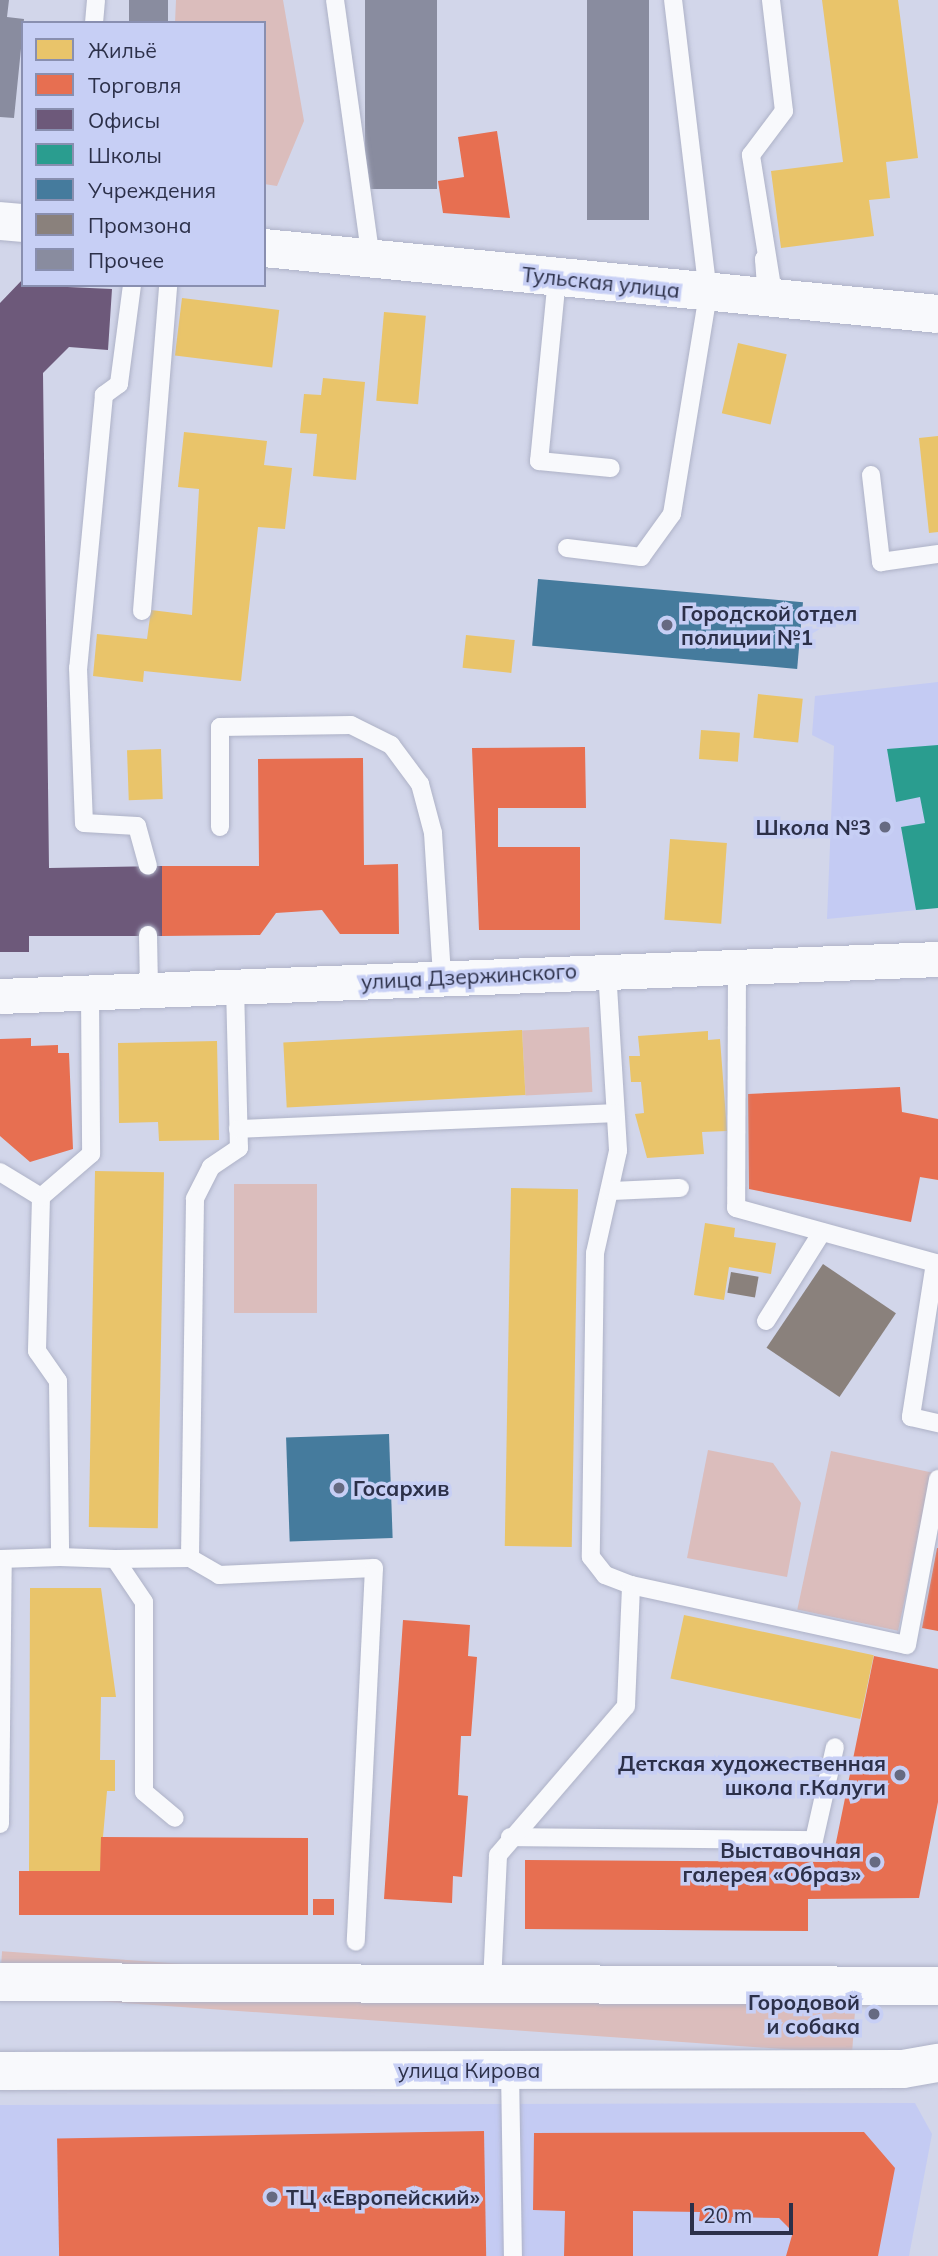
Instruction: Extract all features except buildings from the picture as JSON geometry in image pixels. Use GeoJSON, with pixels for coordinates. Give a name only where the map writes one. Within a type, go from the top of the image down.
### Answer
{"type":"FeatureCollection","features":[{"type":"Feature","properties":{"kind":"main road"},"geometry":{"type":"LineString","coordinates":[[0,221],[21,223]]}},
{"type":"Feature","properties":{"kind":"main road","name":"Тульская улица"},"geometry":{"type":"LineString","coordinates":[[266,248],[938,314]]}},
{"type":"Feature","properties":{"kind":"main road"},"geometry":{"type":"LineString","coordinates":[[0,1982],[938,1986]]}},
{"type":"Feature","properties":{"kind":"main road","name":"улица Кирова"},"geometry":{"type":"LineString","coordinates":[[0,2071],[903,2069],[938,2063]]}},
{"type":"Feature","properties":{"kind":"street","name":"улица Дзержинского"},"geometry":{"type":"LineString","coordinates":[[0,996],[737,964],[938,959]]}},
{"type":"Feature","properties":{"kind":"lane"},"geometry":{"type":"LineString","coordinates":[[94,21],[96,0]]}},
{"type":"Feature","properties":{"kind":"lane"},"geometry":{"type":"LineString","coordinates":[[335,0],[371,259]]}},
{"type":"Feature","properties":{"kind":"lane"},"geometry":{"type":"LineString","coordinates":[[566,548],[641,557],[672,514],[708,293],[673,0]]}},
{"type":"Feature","properties":{"kind":"lane"},"geometry":{"type":"LineString","coordinates":[[767,299],[764,259],[773,293],[751,155],[784,111],[771,0]]}},
{"type":"Feature","properties":{"kind":"lane"},"geometry":{"type":"LineString","coordinates":[[557,278],[539,461],[611,468]]}},
{"type":"Feature","properties":{"kind":"lane"},"geometry":{"type":"LineString","coordinates":[[132,287],[119,384],[104,395],[78,668],[84,823],[137,826],[148,866]]}},
{"type":"Feature","properties":{"kind":"lane"},"geometry":{"type":"LineString","coordinates":[[142,611],[168,287]]}},
{"type":"Feature","properties":{"kind":"lane"},"geometry":{"type":"LineString","coordinates":[[872,475],[881,562],[938,554]]}},
{"type":"Feature","properties":{"kind":"lane"},"geometry":{"type":"LineString","coordinates":[[220,827],[220,727],[351,725],[391,745],[420,784],[433,833],[442,977]]}},
{"type":"Feature","properties":{"kind":"lane"},"geometry":{"type":"LineString","coordinates":[[148,935],[149,989]]}},
{"type":"Feature","properties":{"kind":"lane"},"geometry":{"type":"LineString","coordinates":[[737,964],[736,1208],[935,1263],[911,1417],[938,1423]]}},
{"type":"Feature","properties":{"kind":"lane"},"geometry":{"type":"LineString","coordinates":[[607,970],[618,1151],[595,1253],[591,1557],[606,1576],[631,1585],[907,1645],[938,1479]]}},
{"type":"Feature","properties":{"kind":"lane"},"geometry":{"type":"LineString","coordinates":[[190,1558],[195,1199],[211,1167],[239,1148],[235,986]]}},
{"type":"Feature","properties":{"kind":"lane"},"geometry":{"type":"LineString","coordinates":[[60,1558],[58,1381],[37,1351],[41,1197],[91,1154],[90,992]]}},
{"type":"Feature","properties":{"kind":"lane"},"geometry":{"type":"LineString","coordinates":[[238,1129],[615,1113]]}},
{"type":"Feature","properties":{"kind":"lane"},"geometry":{"type":"LineString","coordinates":[[0,1172],[41,1197]]}},
{"type":"Feature","properties":{"kind":"lane"},"geometry":{"type":"LineString","coordinates":[[610,1191],[680,1188]]}},
{"type":"Feature","properties":{"kind":"lane"},"geometry":{"type":"LineString","coordinates":[[766,1321],[822,1232]]}},
{"type":"Feature","properties":{"kind":"lane"},"geometry":{"type":"LineString","coordinates":[[0,1824],[2,1559],[190,1558],[219,1575],[374,1567],[356,1942]]}},
{"type":"Feature","properties":{"kind":"lane"},"geometry":{"type":"LineString","coordinates":[[115,1559],[144,1602],[144,1792],[175,1818]]}},
{"type":"Feature","properties":{"kind":"lane"},"geometry":{"type":"LineString","coordinates":[[492,1983],[498,1854],[626,1706],[631,1585]]}},
{"type":"Feature","properties":{"kind":"lane"},"geometry":{"type":"LineString","coordinates":[[510,1837],[814,1840],[835,1747]]}},
{"type":"Feature","properties":{"kind":"lane"},"geometry":{"type":"LineString","coordinates":[[510,2070],[513,2256]]}},
{"type":"Feature","properties":{"kind":"shaded area"},"geometry":{"type":"Polygon","coordinates":[[[176,0],[283,0],[304,121],[277,186],[266,184],[266,21],[175,21],[176,0]]]}},
{"type":"Feature","properties":{"kind":"shaded area","name":"Школа №3"},"geometry":{"type":"Polygon","coordinates":[[[938,682],[938,908],[827,919],[834,746],[812,735],[815,696],[938,682]]]}},
{"type":"Feature","properties":{"kind":"shaded area"},"geometry":{"type":"Polygon","coordinates":[[[589,1027],[592,1092],[525,1095],[522,1031],[589,1027]]]}},
{"type":"Feature","properties":{"kind":"shaded area"},"geometry":{"type":"Polygon","coordinates":[[[234,1184],[317,1184],[317,1313],[234,1313],[234,1184]]]}},
{"type":"Feature","properties":{"kind":"shaded area"},"geometry":{"type":"Polygon","coordinates":[[[708,1450],[773,1463],[801,1503],[787,1577],[687,1558],[708,1450]]]}},
{"type":"Feature","properties":{"kind":"shaded area"},"geometry":{"type":"Polygon","coordinates":[[[831,1451],[932,1472],[898,1631],[797,1609],[831,1451]]]}},
{"type":"Feature","properties":{"kind":"shaded area"},"geometry":{"type":"Polygon","coordinates":[[[2,1951],[855,2011],[852,2054],[0,1994],[2,1951]]]}},
{"type":"Feature","properties":{"kind":"shaded area"},"geometry":{"type":"Polygon","coordinates":[[[915,2103],[932,2134],[909,2256],[0,2256],[0,2105],[915,2103]]]}},
{"type":"Feature","properties":{"kind":"place","name":"Городской отдел полиции №1"},"geometry":{"type":"Point","coordinates":[667,625]}},
{"type":"Feature","properties":{"kind":"place","name":"Школа №3"},"geometry":{"type":"Point","coordinates":[885,827]}},
{"type":"Feature","properties":{"kind":"place","name":"Госархив"},"geometry":{"type":"Point","coordinates":[339,1488]}},
{"type":"Feature","properties":{"kind":"place","name":"Детская художественная школа г.Калуги"},"geometry":{"type":"Point","coordinates":[900,1775]}},
{"type":"Feature","properties":{"kind":"place","name":"Выставочная галерея «Образ»"},"geometry":{"type":"Point","coordinates":[875,1862]}},
{"type":"Feature","properties":{"kind":"place","name":"Городовой и собака"},"geometry":{"type":"Point","coordinates":[874,2014]}},
{"type":"Feature","properties":{"kind":"place","name":"ТЦ «Европейский»"},"geometry":{"type":"Point","coordinates":[272,2197]}}]}
